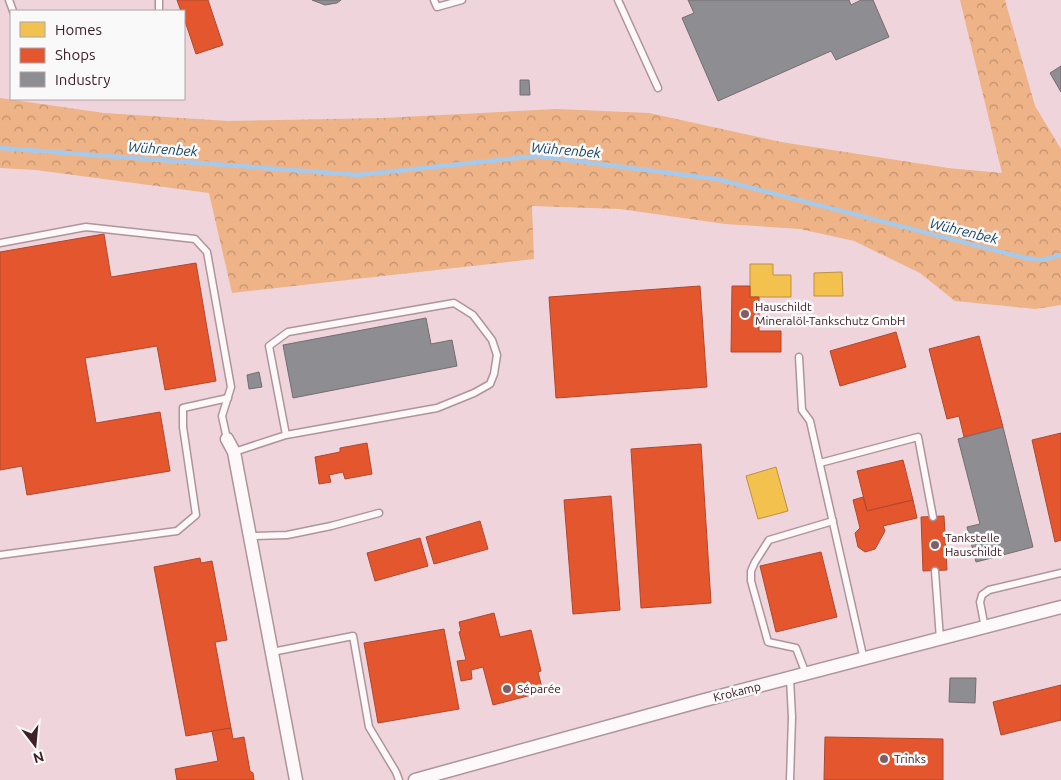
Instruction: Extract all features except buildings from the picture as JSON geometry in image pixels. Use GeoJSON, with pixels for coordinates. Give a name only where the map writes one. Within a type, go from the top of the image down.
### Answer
{"type":"FeatureCollection","features":[{"type":"Feature","properties":{"kind":"street"},"geometry":{"type":"LineString","coordinates":[[227,439],[234,452],[296,780]]}},
{"type":"Feature","properties":{"kind":"street","name":"Krokamp"},"geometry":{"type":"LineString","coordinates":[[415,780],[701,701],[1061,608]]}},
{"type":"Feature","properties":{"kind":"lane"},"geometry":{"type":"LineString","coordinates":[[434,0],[437,7],[462,0]]}},
{"type":"Feature","properties":{"kind":"lane"},"geometry":{"type":"LineString","coordinates":[[618,0],[658,88]]}},
{"type":"Feature","properties":{"kind":"lane"},"geometry":{"type":"LineString","coordinates":[[0,242],[86,227],[195,240],[207,252],[231,388],[222,416],[227,439]]}},
{"type":"Feature","properties":{"kind":"lane"},"geometry":{"type":"LineString","coordinates":[[234,452],[286,435],[437,408],[474,393],[490,384],[494,374],[497,355],[492,340],[473,315],[454,303],[288,332],[269,346],[286,435]]}},
{"type":"Feature","properties":{"kind":"lane"},"geometry":{"type":"LineString","coordinates":[[799,357],[802,410],[810,421],[864,660]]}},
{"type":"Feature","properties":{"kind":"lane"},"geometry":{"type":"LineString","coordinates":[[0,555],[177,531],[196,516],[183,427],[183,408],[228,398]]}},
{"type":"Feature","properties":{"kind":"lane"},"geometry":{"type":"LineString","coordinates":[[820,463],[918,438],[933,517]]}},
{"type":"Feature","properties":{"kind":"lane"},"geometry":{"type":"LineString","coordinates":[[250,536],[287,535],[379,513]]}},
{"type":"Feature","properties":{"kind":"lane"},"geometry":{"type":"LineString","coordinates":[[806,674],[796,648],[768,642],[751,581],[752,571],[755,562],[769,540],[833,521]]}},
{"type":"Feature","properties":{"kind":"lane"},"geometry":{"type":"LineString","coordinates":[[935,571],[940,639]]}},
{"type":"Feature","properties":{"kind":"lane"},"geometry":{"type":"LineString","coordinates":[[985,628],[980,602],[982,595],[989,590],[1061,573]]}},
{"type":"Feature","properties":{"kind":"lane"},"geometry":{"type":"LineString","coordinates":[[272,652],[353,636],[369,727],[399,780]]}},
{"type":"Feature","properties":{"kind":"lane"},"geometry":{"type":"LineString","coordinates":[[790,679],[792,717],[790,780]]}},
{"type":"Feature","properties":{"kind":"green space"},"geometry":{"type":"Polygon","coordinates":[[[960,0],[1005,0],[1035,106],[1061,149],[1061,305],[1035,309],[955,301],[920,273],[854,241],[800,229],[725,224],[620,209],[532,206],[534,259],[232,293],[209,193],[36,170],[0,168],[0,98],[104,113],[228,121],[383,118],[556,109],[649,113],[781,142],[948,168],[1002,173],[960,0]]]}},
{"type":"Feature","properties":{"kind":"waterway","name":"Wührenbek"},"geometry":{"type":"LineString","coordinates":[[0,148],[358,175],[537,156],[716,179],[1025,258],[1042,260],[1061,255]]}},
{"type":"Feature","properties":{"kind":"place","name":"Hauschildt Mineralöl-Tankschutz GmbH"},"geometry":{"type":"Point","coordinates":[745,314]}},
{"type":"Feature","properties":{"kind":"place","name":"Tankstelle Hauschildt"},"geometry":{"type":"Point","coordinates":[935,545]}},
{"type":"Feature","properties":{"kind":"place","name":"Séparée"},"geometry":{"type":"Point","coordinates":[507,689]}},
{"type":"Feature","properties":{"kind":"place","name":"Trinks"},"geometry":{"type":"Point","coordinates":[884,759]}}]}
